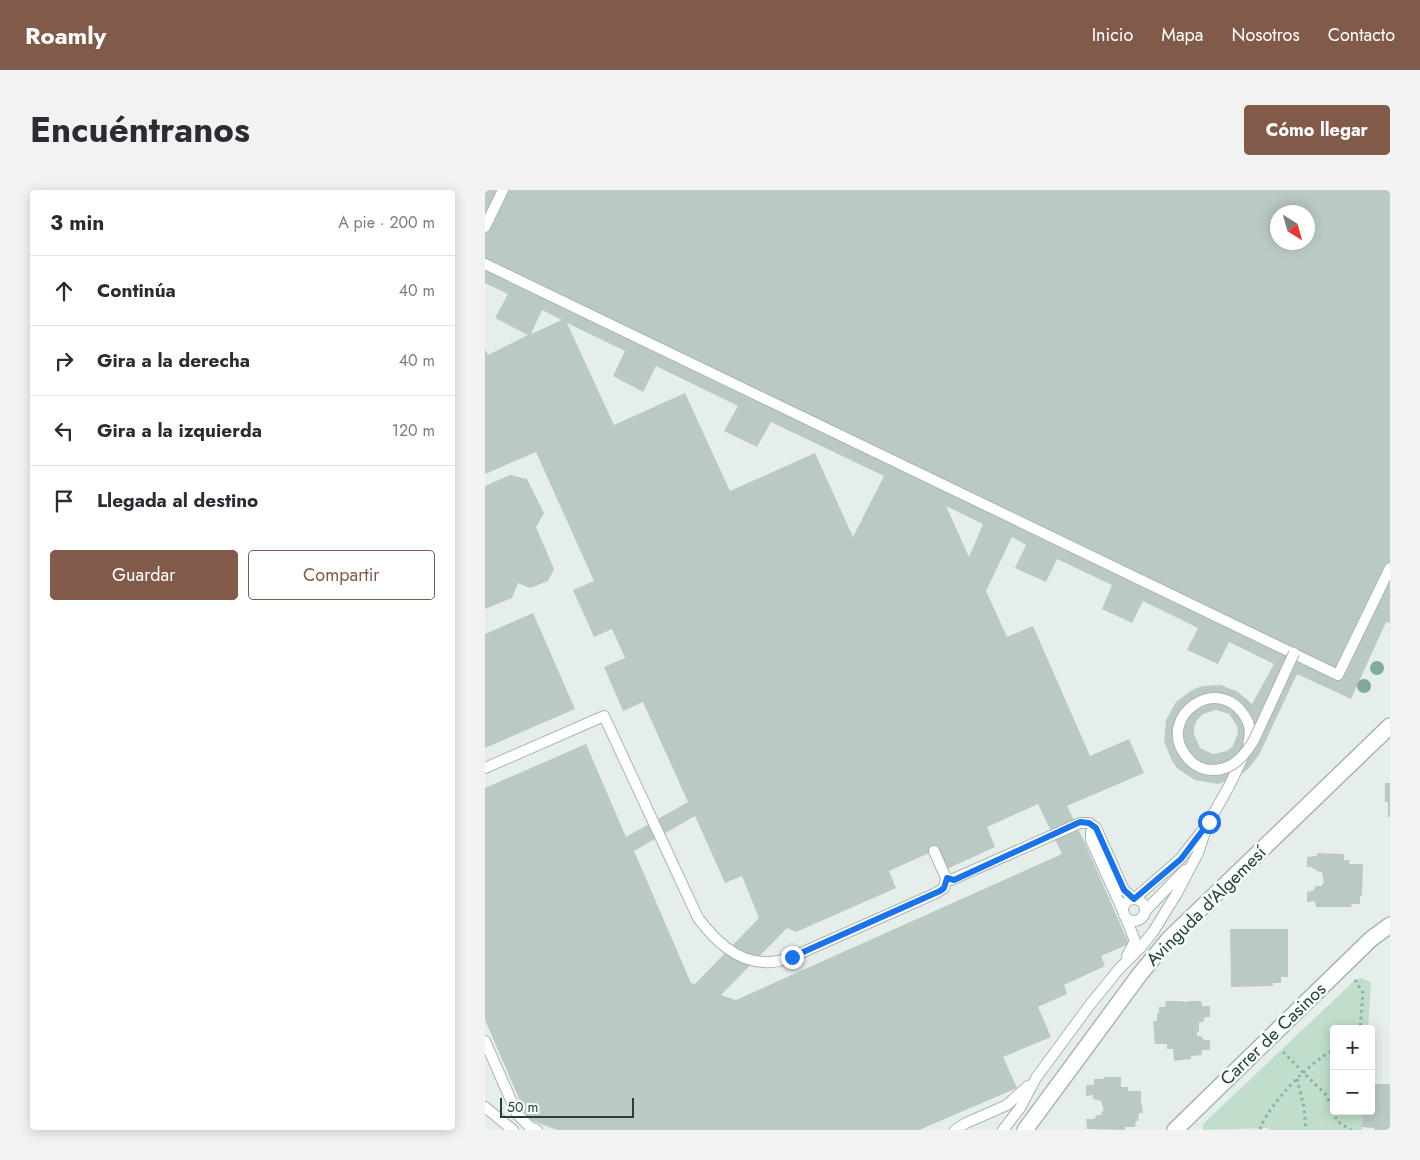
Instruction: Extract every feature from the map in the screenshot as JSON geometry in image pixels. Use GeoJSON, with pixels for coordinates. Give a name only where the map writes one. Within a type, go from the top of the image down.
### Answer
{"type":"FeatureCollection","features":[{"type":"Feature","properties":{"kind":"street","name":"Avinguda d'Algemesí"},"geometry":{"type":"LineString","coordinates":[[1025,1130],[1140,974],[1169,939],[1390,726]]}},
{"type":"Feature","properties":{"kind":"street","name":"Carrer de Casinos"},"geometry":{"type":"LineString","coordinates":[[1175,1130],[1371,939],[1390,925]]}},
{"type":"Feature","properties":{"kind":"street"},"geometry":{"type":"LineString","coordinates":[[1371,939],[1390,938]]}},
{"type":"Feature","properties":{"kind":"lane"},"geometry":{"type":"LineString","coordinates":[[485,227],[503,190]]}},
{"type":"Feature","properties":{"kind":"lane"},"geometry":{"type":"LineString","coordinates":[[485,264],[1338,675],[1390,568]]}},
{"type":"Feature","properties":{"kind":"lane"},"geometry":{"type":"LineString","coordinates":[[1125,915],[1127,902],[1134,899],[1181,859],[1209,822],[1229,786],[1248,747],[1250,739],[1248,722],[1244,713],[1229,701],[1220,698],[1202,700],[1188,709],[1182,717],[1179,725],[1179,744],[1183,753],[1190,761],[1207,770],[1216,770],[1233,764],[1247,750],[1254,740],[1294,653]]}},
{"type":"Feature","properties":{"kind":"lane"},"geometry":{"type":"LineString","coordinates":[[485,768],[604,716],[698,918],[723,946],[735,953],[764,963],[792,957],[944,888],[947,878],[934,851]]}},
{"type":"Feature","properties":{"kind":"lane"},"geometry":{"type":"LineString","coordinates":[[947,878],[954,880],[1080,822],[1089,823],[1096,828],[1124,890],[1134,899],[1138,899],[1143,903],[1148,930],[1143,943]]}},
{"type":"Feature","properties":{"kind":"lane"},"geometry":{"type":"LineString","coordinates":[[1003,1130],[1020,1108],[1036,1078],[1089,1006],[1143,943],[1163,916],[1198,853],[1209,822]]}},
{"type":"Feature","properties":{"kind":"lane"},"geometry":{"type":"LineString","coordinates":[[1096,828],[1091,832],[1091,840],[1135,941],[1119,969]]}},
{"type":"Feature","properties":{"kind":"lane"},"geometry":{"type":"LineString","coordinates":[[1125,915],[1137,921],[1193,862]]}},
{"type":"Feature","properties":{"kind":"lane"},"geometry":{"type":"LineString","coordinates":[[485,1041],[517,1114],[531,1128],[537,1130]]}},
{"type":"Feature","properties":{"kind":"lane"},"geometry":{"type":"LineString","coordinates":[[955,1130],[966,1123],[1007,1105],[1036,1078]]}},
{"type":"Feature","properties":{"kind":"lane"},"geometry":{"type":"LineString","coordinates":[[485,1108],[513,1130]]}},
{"type":"Feature","properties":{"kind":"path"},"geometry":{"type":"LineString","coordinates":[[1355,980],[1363,993],[1360,1025]]}},
{"type":"Feature","properties":{"kind":"path"},"geometry":{"type":"LineString","coordinates":[[1283,1052],[1326,1095],[1341,1126],[1351,1130]]}},
{"type":"Feature","properties":{"kind":"path"},"geometry":{"type":"LineString","coordinates":[[1260,1128],[1273,1107],[1297,1079],[1320,1058],[1330,1052]]}},
{"type":"Feature","properties":{"kind":"path"},"geometry":{"type":"LineString","coordinates":[[1297,1079],[1304,1107],[1306,1130]]}},
{"type":"Feature","properties":{"kind":"green space"},"geometry":{"type":"Polygon","coordinates":[[[1360,978],[1371,983],[1368,1025],[1330,1025],[1330,1115],[1363,1115],[1362,1130],[1270,1130],[1268,1128],[1203,1130],[1203,1124],[1355,980],[1360,978]]]}},
{"type":"Feature","properties":{"kind":"building"},"geometry":{"type":"Polygon","coordinates":[[[485,190],[1390,190],[1390,623],[1386,622],[1351,699],[1297,674],[1259,755],[1248,769],[1236,778],[1218,784],[1195,780],[1178,769],[1172,761],[1164,741],[1166,720],[1176,702],[1192,690],[1202,686],[1221,685],[1238,692],[1252,704],[1274,664],[1229,642],[1218,664],[1187,650],[1198,628],[1143,601],[1132,623],[1102,609],[1112,585],[1057,559],[1046,582],[1015,568],[1026,545],[1012,537],[986,591],[1007,637],[1033,626],[1090,756],[1129,739],[1144,773],[1067,806],[1129,944],[1101,956],[1105,966],[1064,985],[1067,994],[1038,1007],[1051,1037],[1003,1057],[1017,1088],[919,1130],[557,1130],[528,1119],[485,1020],[485,788],[586,744],[626,837],[688,802],[643,702],[623,711],[604,667],[625,658],[612,629],[594,637],[573,590],[594,581],[536,452],[485,474],[485,349],[488,355],[528,335],[495,318],[508,294],[485,283],[485,190]],[[542,310],[531,334],[562,320],[542,310]],[[567,323],[614,425],[685,393],[730,491],[815,453],[853,537],[884,476],[771,422],[757,447],[724,431],[738,406],[656,366],[643,392],[613,376],[625,351],[567,323]],[[946,506],[969,557],[983,524],[946,506]],[[1216,710],[1203,714],[1197,720],[1194,727],[1194,734],[1200,748],[1213,754],[1227,751],[1233,746],[1238,733],[1237,726],[1229,714],[1216,710]],[[1038,804],[987,827],[995,847],[947,869],[938,849],[889,871],[896,888],[796,932],[787,928],[721,995],[736,1000],[1062,854],[1038,804]],[[695,816],[634,851],[691,983],[695,984],[759,918],[742,876],[725,883],[695,816]]]}},
{"type":"Feature","properties":{"kind":"building"},"geometry":{"type":"Polygon","coordinates":[[[510,475],[527,479],[544,513],[536,527],[554,569],[548,581],[530,588],[518,583],[512,598],[485,609],[485,486],[510,475]]]}},
{"type":"Feature","properties":{"kind":"building"},"geometry":{"type":"Polygon","coordinates":[[[533,613],[575,709],[485,748],[485,634],[533,613]]]}},
{"type":"Feature","properties":{"kind":"building"},"geometry":{"type":"Polygon","coordinates":[[[1385,783],[1390,783],[1390,817],[1388,817],[1388,802],[1385,802],[1385,783]]]}},
{"type":"Feature","properties":{"kind":"building"},"geometry":{"type":"Polygon","coordinates":[[[1317,853],[1344,854],[1344,860],[1350,860],[1349,864],[1363,864],[1360,904],[1351,904],[1352,907],[1316,907],[1315,901],[1307,902],[1307,892],[1313,891],[1316,886],[1322,886],[1324,883],[1322,872],[1316,871],[1312,867],[1307,867],[1307,857],[1317,856],[1317,853]]]}},
{"type":"Feature","properties":{"kind":"building"},"geometry":{"type":"Polygon","coordinates":[[[1230,929],[1288,929],[1288,977],[1281,977],[1281,983],[1273,983],[1273,986],[1231,987],[1230,929]]]}},
{"type":"Feature","properties":{"kind":"building"},"geometry":{"type":"Polygon","coordinates":[[[1166,1001],[1201,1001],[1202,1006],[1210,1006],[1210,1017],[1205,1017],[1203,1022],[1199,1022],[1197,1036],[1201,1036],[1204,1040],[1210,1040],[1210,1050],[1202,1050],[1202,1055],[1191,1056],[1191,1059],[1174,1061],[1173,1049],[1167,1049],[1167,1044],[1155,1044],[1153,1021],[1157,1021],[1159,1007],[1165,1007],[1166,1001]]]}},
{"type":"Feature","properties":{"kind":"building"},"geometry":{"type":"Polygon","coordinates":[[[1103,1077],[1121,1077],[1121,1087],[1128,1087],[1128,1091],[1141,1091],[1143,1113],[1139,1113],[1135,1127],[1125,1127],[1125,1130],[1087,1129],[1086,1119],[1094,1119],[1104,1111],[1101,1101],[1093,1099],[1093,1095],[1086,1096],[1086,1085],[1094,1085],[1094,1079],[1104,1079],[1103,1077]]]}},
{"type":"Feature","properties":{"kind":"building"},"geometry":{"type":"Polygon","coordinates":[[[1375,1084],[1390,1084],[1390,1130],[1374,1130],[1374,1128],[1362,1127],[1363,1115],[1375,1115],[1375,1084]]]}},
{"type":"Feature","properties":{"kind":"route"},"geometry":{"type":"LineString","coordinates":[[792,957],[940,891],[944,888],[947,878],[954,880],[1080,822],[1089,823],[1096,828],[1124,890],[1134,899],[1181,859],[1209,822]]}}]}
